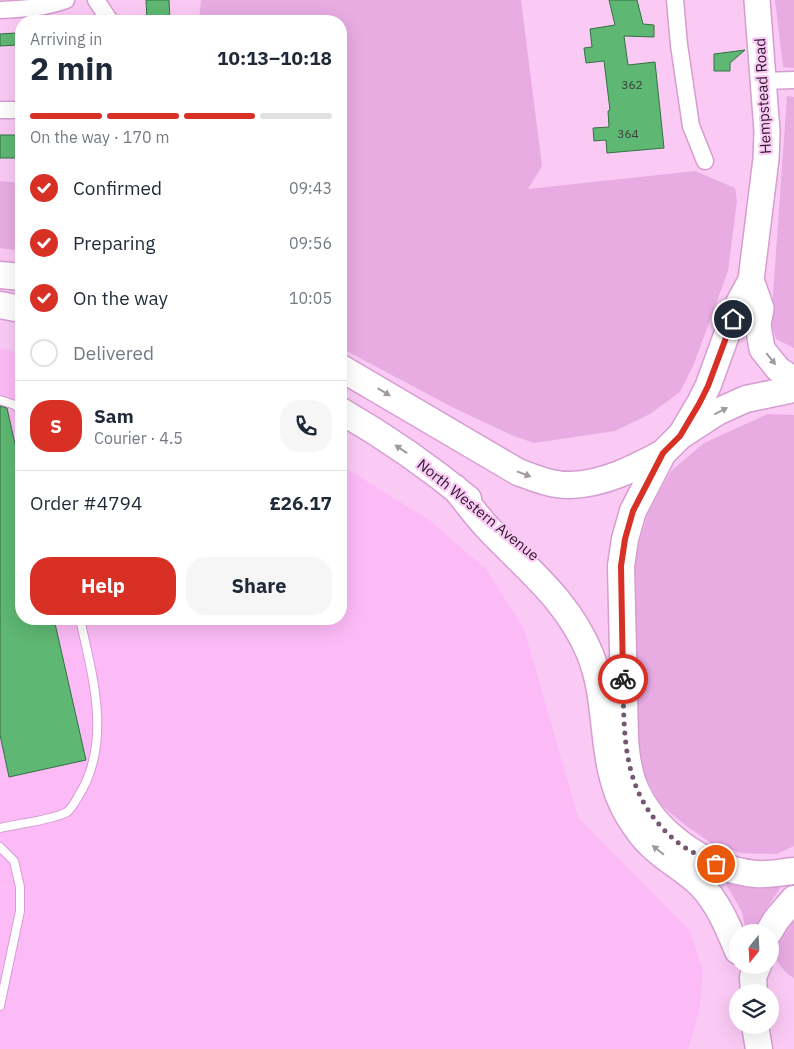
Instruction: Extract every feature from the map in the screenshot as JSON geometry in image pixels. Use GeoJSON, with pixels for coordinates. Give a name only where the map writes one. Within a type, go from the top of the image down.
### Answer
{"type":"FeatureCollection","features":[{"type":"Feature","properties":{"kind":"highway"},"geometry":{"type":"LineString","coordinates":[[0,275],[15,276]]}},
{"type":"Feature","properties":{"kind":"highway"},"geometry":{"type":"LineString","coordinates":[[0,305],[15,309]]}},
{"type":"Feature","properties":{"kind":"highway"},"geometry":{"type":"LineString","coordinates":[[0,313],[15,312]]}},
{"type":"Feature","properties":{"kind":"highway"},"geometry":{"type":"LineString","coordinates":[[347,372],[518,472],[544,481],[570,485],[595,481],[633,469],[672,445],[717,412],[746,399],[794,390]]}},
{"type":"Feature","properties":{"kind":"highway","name":"North Western Avenue"},"geometry":{"type":"LineString","coordinates":[[347,415],[431,470],[516,538],[548,568],[572,595],[588,621],[602,650],[623,715]]}},
{"type":"Feature","properties":{"kind":"highway"},"geometry":{"type":"LineString","coordinates":[[672,445],[633,511],[625,539],[621,566],[623,715],[627,760],[633,783],[643,804],[660,826],[704,870],[734,914],[737,924]]}},
{"type":"Feature","properties":{"kind":"highway"},"geometry":{"type":"LineString","coordinates":[[454,488],[486,526],[554,594],[578,629],[590,656],[600,689],[608,763],[618,794],[637,829],[650,845],[700,884],[717,905],[729,931]]}},
{"type":"Feature","properties":{"kind":"highway"},"geometry":{"type":"LineString","coordinates":[[677,842],[716,864],[742,872],[757,874],[794,871]]}},
{"type":"Feature","properties":{"kind":"highway"},"geometry":{"type":"LineString","coordinates":[[774,924],[794,899]]}},
{"type":"Feature","properties":{"kind":"highway"},"geometry":{"type":"LineString","coordinates":[[756,1034],[759,1049]]}},
{"type":"Feature","properties":{"kind":"main road","name":"Hempstead Road"},"geometry":{"type":"LineString","coordinates":[[672,445],[708,386],[737,306],[751,280],[766,159],[767,131],[757,0]]}},
{"type":"Feature","properties":{"kind":"main road","name":"Hempstead Road"},"geometry":{"type":"LineString","coordinates":[[751,280],[760,308],[758,326],[762,349],[778,369],[794,380]]}},
{"type":"Feature","properties":{"kind":"street"},"geometry":{"type":"LineString","coordinates":[[0,10],[32,9],[50,6],[66,0]]}},
{"type":"Feature","properties":{"kind":"street"},"geometry":{"type":"LineString","coordinates":[[96,0],[106,15]]}},
{"type":"Feature","properties":{"kind":"street"},"geometry":{"type":"LineString","coordinates":[[675,0],[679,45],[691,126],[705,161]]}},
{"type":"Feature","properties":{"kind":"street"},"geometry":{"type":"LineString","coordinates":[[763,81],[794,80]]}},
{"type":"Feature","properties":{"kind":"street"},"geometry":{"type":"LineString","coordinates":[[0,110],[15,110]]}},
{"type":"Feature","properties":{"kind":"lane"},"geometry":{"type":"LineString","coordinates":[[0,400],[15,405]]}},
{"type":"Feature","properties":{"kind":"lane"},"geometry":{"type":"LineString","coordinates":[[0,828],[56,816],[68,811],[90,774],[96,740],[96,691],[81,625]]}},
{"type":"Feature","properties":{"kind":"lane"},"geometry":{"type":"LineString","coordinates":[[0,848],[14,861],[20,887],[20,911],[0,1006]]}},
{"type":"Feature","properties":{"kind":"shaded area"},"geometry":{"type":"Polygon","coordinates":[[[201,0],[521,0],[542,166],[528,189],[695,171],[735,188],[737,201],[728,271],[694,364],[680,392],[650,414],[615,431],[534,443],[514,436],[452,407],[347,351],[347,15],[200,15],[201,0]]]}},
{"type":"Feature","properties":{"kind":"shaded area"},"geometry":{"type":"Polygon","coordinates":[[[775,0],[794,0],[794,68],[783,67],[775,0]]]}},
{"type":"Feature","properties":{"kind":"shaded area"},"geometry":{"type":"Polygon","coordinates":[[[787,96],[794,97],[794,348],[776,339],[771,323],[787,96]]]}},
{"type":"Feature","properties":{"kind":"shaded area"},"geometry":{"type":"Polygon","coordinates":[[[0,181],[15,182],[15,250],[0,248],[0,181]]]}},
{"type":"Feature","properties":{"kind":"shaded area"},"geometry":{"type":"Polygon","coordinates":[[[0,348],[15,352],[15,625],[347,625],[347,469],[429,520],[486,569],[524,629],[578,817],[690,931],[703,971],[699,1011],[688,1049],[0,1049],[0,348]]]}},
{"type":"Feature","properties":{"kind":"shaded area"},"geometry":{"type":"Polygon","coordinates":[[[768,414],[794,415],[794,846],[777,854],[740,853],[711,843],[685,825],[661,805],[646,778],[637,744],[634,559],[648,513],[671,471],[704,443],[768,414]]]}},
{"type":"Feature","properties":{"kind":"shaded area"},"geometry":{"type":"Polygon","coordinates":[[[728,881],[782,885],[758,924],[744,924],[742,912],[726,884],[728,881]]]}},
{"type":"Feature","properties":{"kind":"shaded area"},"geometry":{"type":"Polygon","coordinates":[[[794,912],[794,978],[779,964],[779,934],[794,912]]]}},
{"type":"Feature","properties":{"kind":"building"},"geometry":{"type":"Polygon","coordinates":[[[146,0],[169,0],[170,15],[147,15],[146,0]]]}},
{"type":"Feature","properties":{"kind":"building"},"geometry":{"type":"Polygon","coordinates":[[[609,0],[637,0],[643,24],[654,25],[654,37],[624,36],[628,65],[655,62],[664,148],[607,153],[606,140],[594,141],[593,128],[609,127],[608,111],[610,110],[604,61],[586,63],[584,48],[592,47],[590,29],[615,25],[609,0]]]}},
{"type":"Feature","properties":{"kind":"building"},"geometry":{"type":"Polygon","coordinates":[[[15,33],[15,45],[0,46],[0,34],[15,33]]]}},
{"type":"Feature","properties":{"kind":"building"},"geometry":{"type":"Polygon","coordinates":[[[745,50],[730,63],[730,71],[714,71],[714,54],[745,50]]]}},
{"type":"Feature","properties":{"kind":"building"},"geometry":{"type":"Polygon","coordinates":[[[0,135],[15,135],[15,158],[0,158],[0,135]]]}},
{"type":"Feature","properties":{"kind":"building"},"geometry":{"type":"Polygon","coordinates":[[[0,406],[7,408],[15,444],[15,625],[55,625],[86,760],[9,777],[0,735],[0,406]]]}},
{"type":"Feature","properties":{"kind":"way so far"},"geometry":{"type":"LineString","coordinates":[[623,679],[623,715],[627,760],[633,783],[643,804],[660,826],[677,842],[716,864]]}},
{"type":"Feature","properties":{"kind":"route"},"geometry":{"type":"LineString","coordinates":[[623,679],[621,566],[625,539],[633,511],[663,453],[680,436],[699,404],[708,386],[733,319]]}}]}
